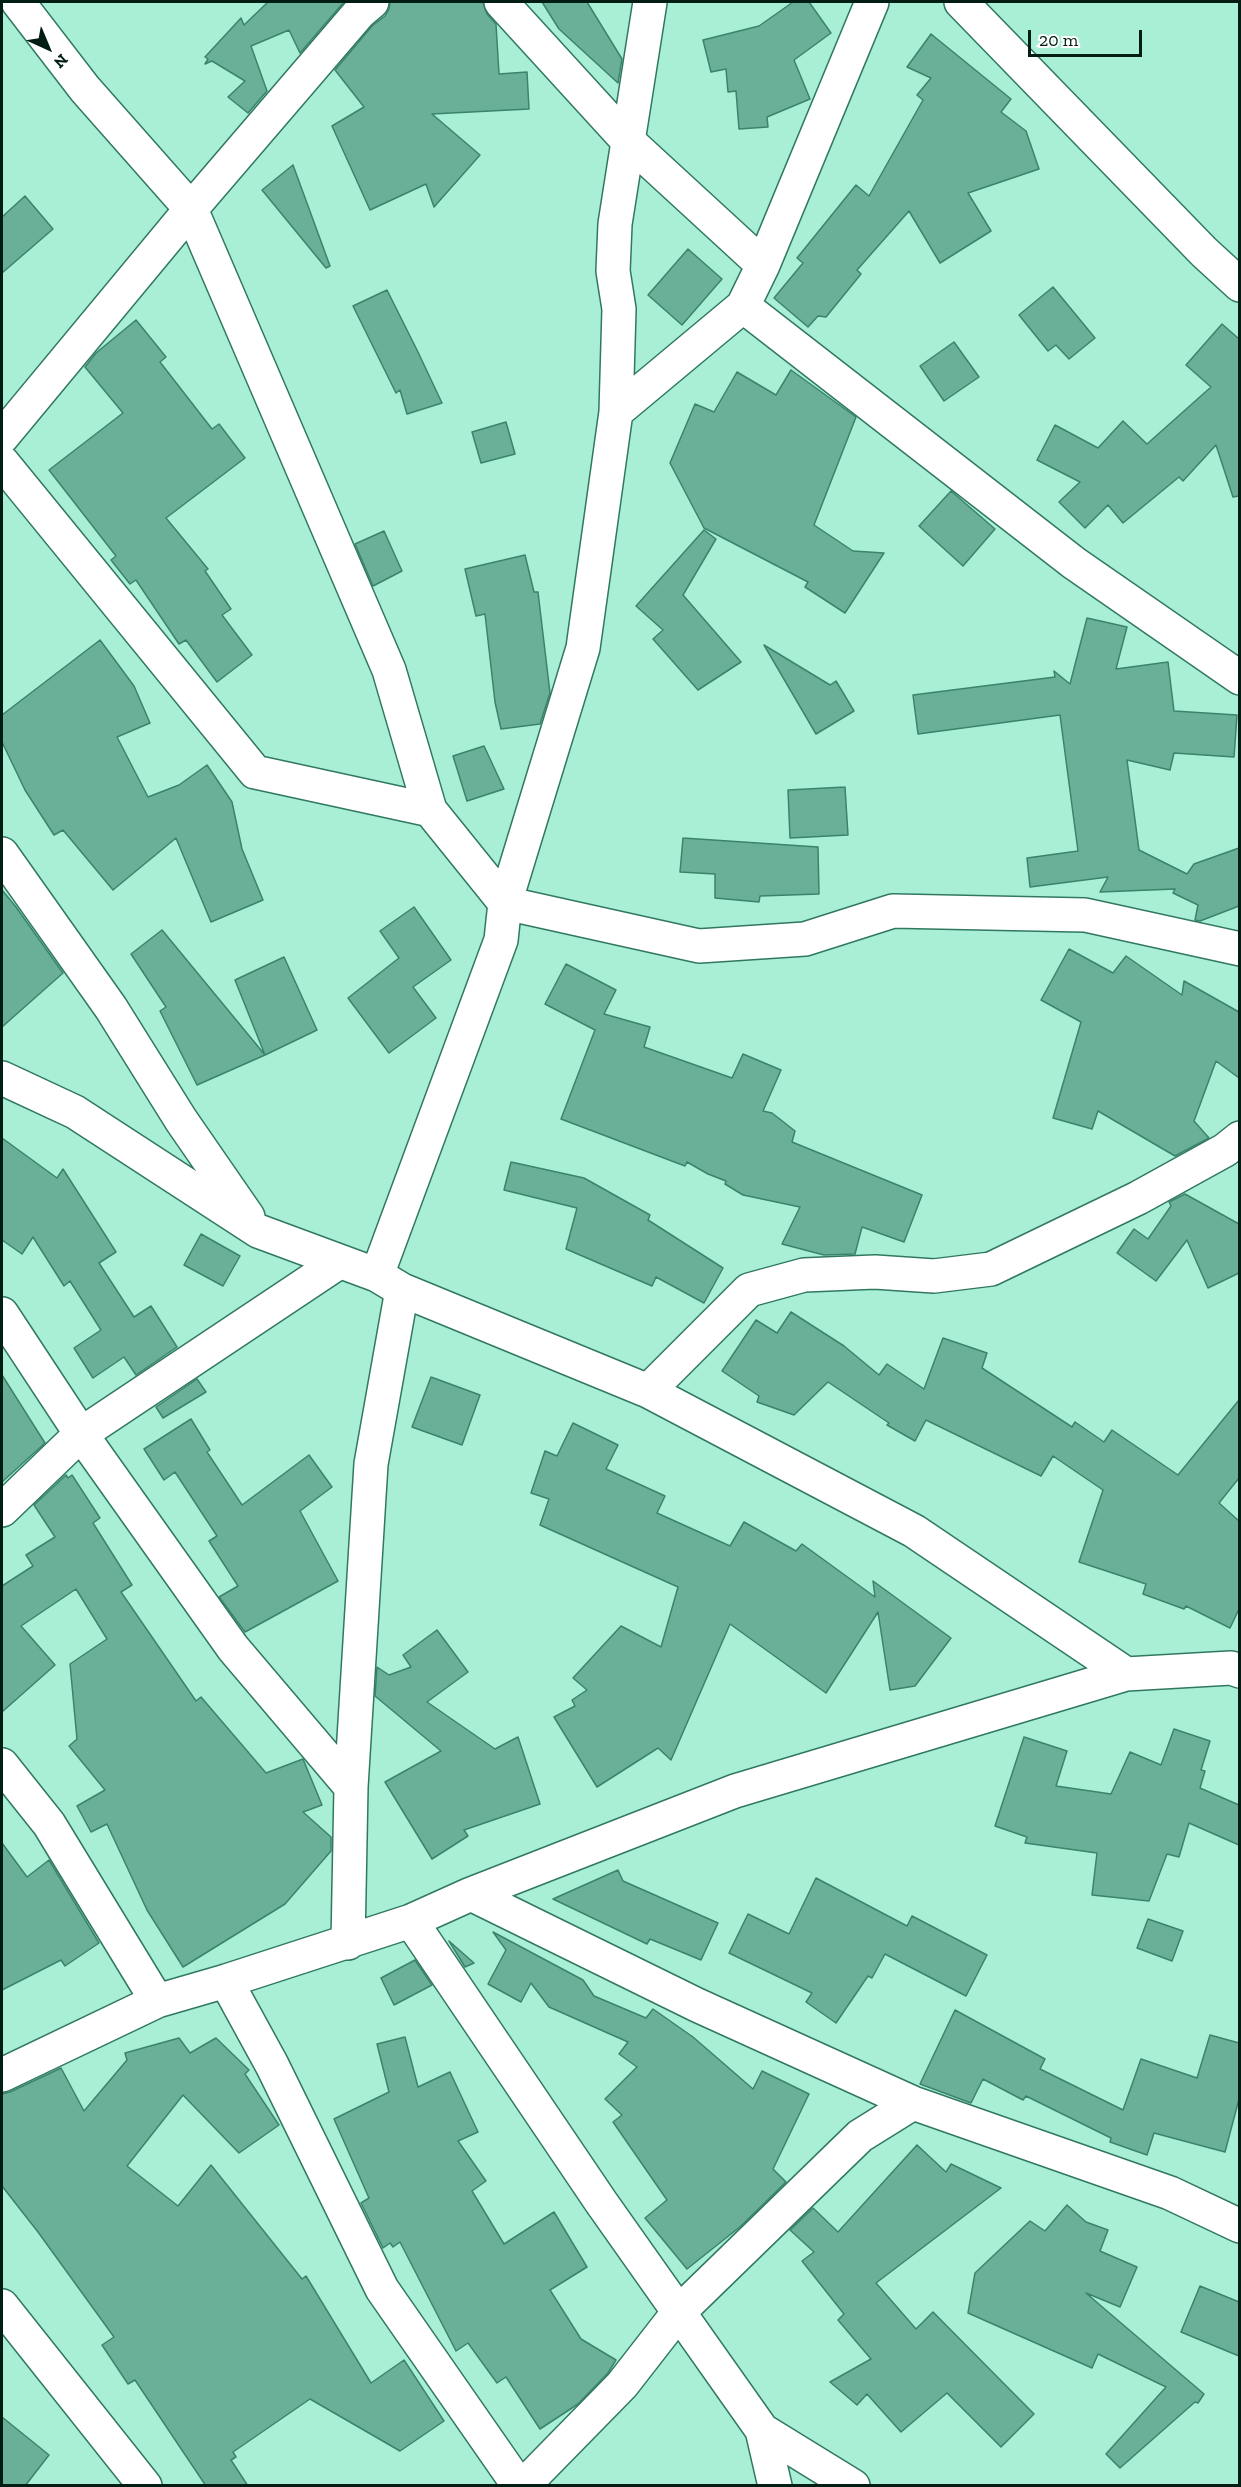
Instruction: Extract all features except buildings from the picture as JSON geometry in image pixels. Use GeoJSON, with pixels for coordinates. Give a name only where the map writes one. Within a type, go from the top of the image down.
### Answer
{"type":"FeatureCollection","features":[{"type":"Feature","properties":{"kind":"street"},"geometry":{"type":"LineString","coordinates":[[18,2],[85,89],[191,209],[389,670],[430,810],[505,903],[699,946],[805,939],[893,911],[1085,915],[1239,950]]}},
{"type":"Feature","properties":{"kind":"street"},"geometry":{"type":"LineString","coordinates":[[2,437],[191,209],[359,13],[372,2]]}},
{"type":"Feature","properties":{"kind":"street"},"geometry":{"type":"LineString","coordinates":[[501,2],[627,140],[763,265]]}},
{"type":"Feature","properties":{"kind":"street"},"geometry":{"type":"LineString","coordinates":[[348,1942],[351,1787],[371,1464],[390,1282],[501,940],[505,903],[583,648],[616,412],[619,309],[613,271],[615,224],[650,2]]}},
{"type":"Feature","properties":{"kind":"street"},"geometry":{"type":"LineString","coordinates":[[616,412],[743,306],[763,265],[872,2]]}},
{"type":"Feature","properties":{"kind":"street"},"geometry":{"type":"LineString","coordinates":[[961,2],[1204,252],[1239,285]]}},
{"type":"Feature","properties":{"kind":"street"},"geometry":{"type":"LineString","coordinates":[[743,306],[1074,563],[1239,678]]}},
{"type":"Feature","properties":{"kind":"street"},"geometry":{"type":"LineString","coordinates":[[2,462],[255,772],[430,810]]}},
{"type":"Feature","properties":{"kind":"street"},"geometry":{"type":"LineString","coordinates":[[2,854],[111,1008],[181,1120],[258,1231]]}},
{"type":"Feature","properties":{"kind":"street"},"geometry":{"type":"LineString","coordinates":[[2,1078],[75,1112],[258,1231],[390,1282],[648,1391],[914,1531],[1126,1674]]}},
{"type":"Feature","properties":{"kind":"street"},"geometry":{"type":"LineString","coordinates":[[648,1391],[749,1290],[804,1275],[875,1272],[934,1276],[991,1269],[1138,1198],[1225,1150],[1239,1138]]}},
{"type":"Feature","properties":{"kind":"street"},"geometry":{"type":"LineString","coordinates":[[2,1510],[81,1434],[339,1262]]}},
{"type":"Feature","properties":{"kind":"street"},"geometry":{"type":"LineString","coordinates":[[2,1314],[81,1434],[233,1648],[351,1787]]}},
{"type":"Feature","properties":{"kind":"street"},"geometry":{"type":"LineString","coordinates":[[2,2075],[157,2001],[411,1921],[471,1894],[735,1791],[1126,1674],[1237,1667]]}},
{"type":"Feature","properties":{"kind":"street"},"geometry":{"type":"LineString","coordinates":[[2,1766],[49,1824],[157,2001]]}},
{"type":"Feature","properties":{"kind":"street"},"geometry":{"type":"LineString","coordinates":[[471,1894],[697,2005],[913,2103],[1170,2193],[1239,2226]]}},
{"type":"Feature","properties":{"kind":"street"},"geometry":{"type":"LineString","coordinates":[[411,1921],[678,2313],[762,2430],[775,2486]]}},
{"type":"Feature","properties":{"kind":"street"},"geometry":{"type":"LineString","coordinates":[[226,1981],[272,2065],[382,2289],[519,2486]]}},
{"type":"Feature","properties":{"kind":"street"},"geometry":{"type":"LineString","coordinates":[[523,2486],[622,2385],[678,2313],[860,2136],[913,2103]]}},
{"type":"Feature","properties":{"kind":"street"},"geometry":{"type":"LineString","coordinates":[[2,2306],[145,2486]]}},
{"type":"Feature","properties":{"kind":"street"},"geometry":{"type":"LineString","coordinates":[[762,2430],[853,2486]]}}]}
